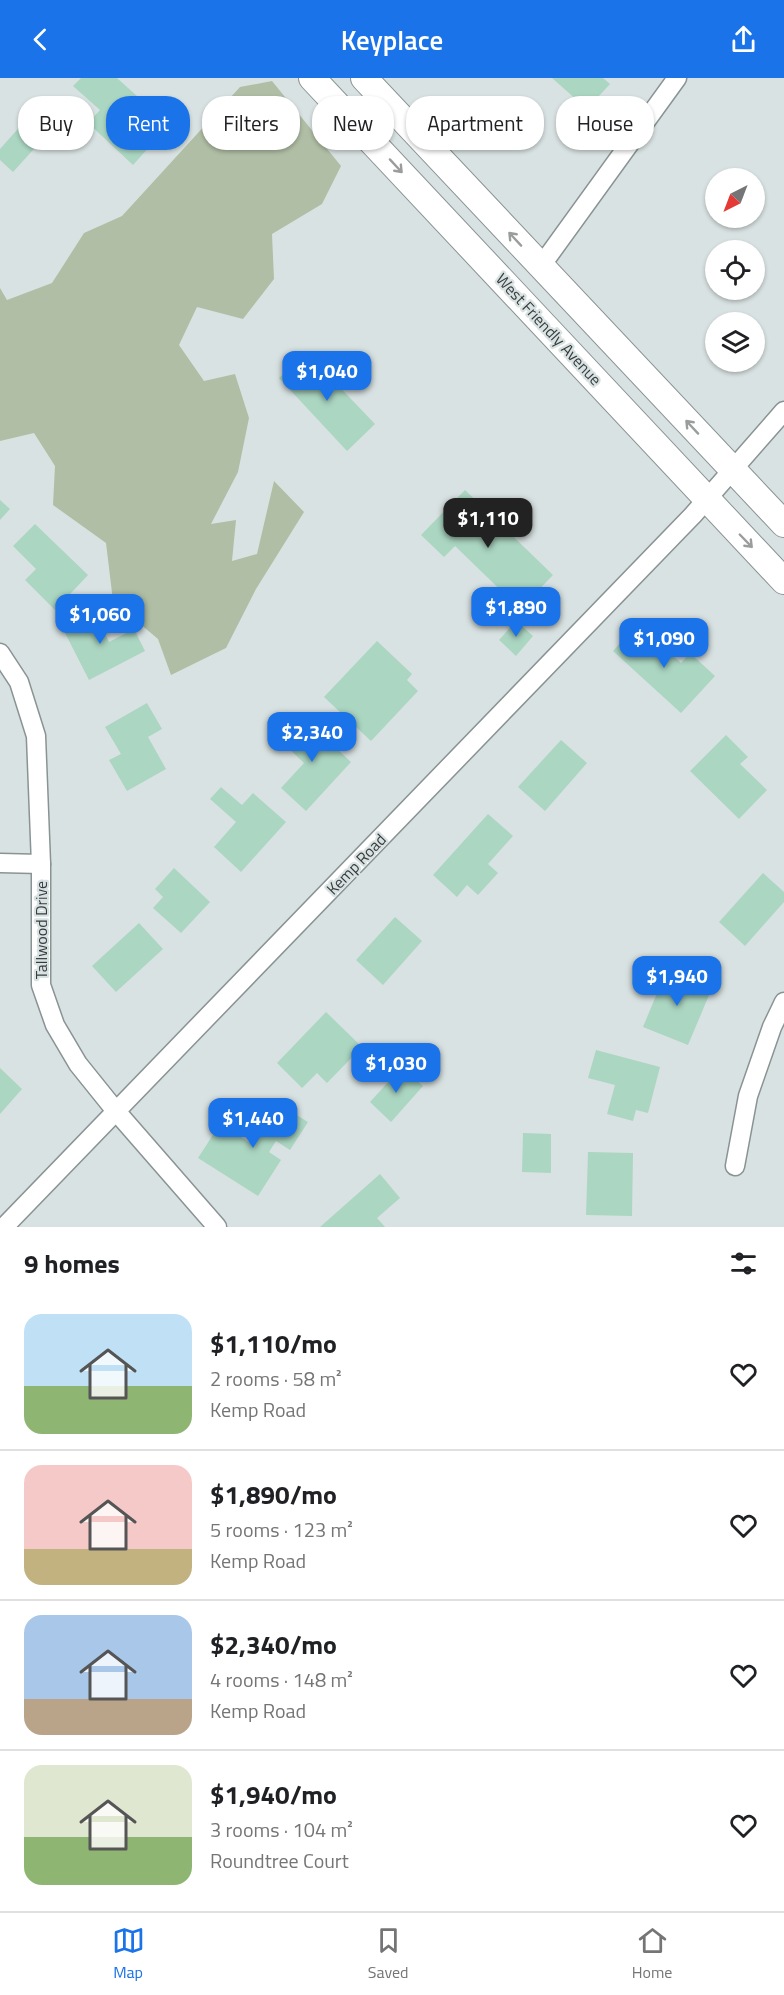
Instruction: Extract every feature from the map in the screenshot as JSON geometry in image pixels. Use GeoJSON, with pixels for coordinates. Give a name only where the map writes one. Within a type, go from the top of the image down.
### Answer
{"type":"FeatureCollection","features":[{"type":"Feature","properties":{"kind":"main road","name":"West Friendly Avenue"},"geometry":{"type":"LineString","coordinates":[[312,78],[784,581]]}},
{"type":"Feature","properties":{"kind":"main road"},"geometry":{"type":"LineString","coordinates":[[364,78],[784,524]]}},
{"type":"Feature","properties":{"kind":"street"},"geometry":{"type":"LineString","coordinates":[[541,266],[677,78]]}},
{"type":"Feature","properties":{"kind":"street","name":"Kemp Road"},"geometry":{"type":"LineString","coordinates":[[4,1227],[708,500],[784,411]]}},
{"type":"Feature","properties":{"kind":"street","name":"Tallwood Drive"},"geometry":{"type":"LineString","coordinates":[[0,653],[19,682],[36,736],[41,864],[41,985],[55,1026],[78,1064],[115,1110],[217,1227]]}},
{"type":"Feature","properties":{"kind":"street"},"geometry":{"type":"LineString","coordinates":[[0,863],[41,864]]}},
{"type":"Feature","properties":{"kind":"street"},"geometry":{"type":"LineString","coordinates":[[735,1166],[748,1096],[772,1027],[784,1002]]}},
{"type":"Feature","properties":{"kind":"green space"},"geometry":{"type":"Polygon","coordinates":[[[272,81],[284,96],[232,96],[240,87],[272,81]]]}},
{"type":"Feature","properties":{"kind":"green space"},"geometry":{"type":"Polygon","coordinates":[[[300,115],[312,130],[312,150],[328,150],[341,166],[322,204],[272,234],[274,279],[243,319],[197,307],[179,345],[204,381],[235,374],[249,418],[238,472],[211,524],[236,520],[232,561],[257,554],[274,481],[304,512],[256,589],[226,648],[171,675],[158,639],[113,601],[106,543],[53,505],[55,466],[34,433],[0,441],[0,288],[7,300],[52,283],[84,233],[122,216],[182,150],[190,150],[190,142],[202,129],[202,150],[300,150],[300,115]]]}},
{"type":"Feature","properties":{"kind":"building"},"geometry":{"type":"Polygon","coordinates":[[[81,78],[117,78],[137,96],[106,96],[106,140],[94,129],[94,116],[100,110],[94,105],[94,96],[84,96],[73,86],[81,78]]]}},
{"type":"Feature","properties":{"kind":"building"},"geometry":{"type":"Polygon","coordinates":[[[552,78],[603,78],[610,84],[599,96],[572,96],[552,78]]]}},
{"type":"Feature","properties":{"kind":"building"},"geometry":{"type":"Polygon","coordinates":[[[18,129],[18,150],[33,150],[13,172],[0,160],[0,149],[18,129]]]}},
{"type":"Feature","properties":{"kind":"building"},"geometry":{"type":"Polygon","coordinates":[[[117,150],[146,150],[133,165],[117,150]]]}},
{"type":"Feature","properties":{"kind":"building"},"geometry":{"type":"Polygon","coordinates":[[[307,353],[375,424],[347,451],[279,378],[307,353]]]}},
{"type":"Feature","properties":{"kind":"building"},"geometry":{"type":"Polygon","coordinates":[[[465,490],[553,575],[520,609],[455,546],[444,557],[421,535],[465,490]]]}},
{"type":"Feature","properties":{"kind":"building"},"geometry":{"type":"Polygon","coordinates":[[[0,500],[10,509],[0,520],[0,500]]]}},
{"type":"Feature","properties":{"kind":"building"},"geometry":{"type":"Polygon","coordinates":[[[35,524],[88,575],[55,610],[25,580],[36,569],[13,546],[35,524]]]}},
{"type":"Feature","properties":{"kind":"building"},"geometry":{"type":"Polygon","coordinates":[[[93,610],[109,642],[134,629],[145,651],[89,680],[61,625],[93,610]]]}},
{"type":"Feature","properties":{"kind":"building"},"geometry":{"type":"Polygon","coordinates":[[[516,621],[533,636],[516,656],[499,640],[516,621]]]}},
{"type":"Feature","properties":{"kind":"building"},"geometry":{"type":"Polygon","coordinates":[[[638,624],[681,663],[690,653],[715,676],[681,713],[613,651],[638,624]]]}},
{"type":"Feature","properties":{"kind":"building"},"geometry":{"type":"Polygon","coordinates":[[[377,641],[412,674],[407,680],[418,691],[371,741],[324,697],[377,641]]]}},
{"type":"Feature","properties":{"kind":"building"},"geometry":{"type":"Polygon","coordinates":[[[147,703],[162,729],[148,737],[166,769],[127,791],[109,760],[121,754],[105,727],[147,703]]]}},
{"type":"Feature","properties":{"kind":"building"},"geometry":{"type":"Polygon","coordinates":[[[301,715],[351,762],[306,811],[281,788],[304,763],[279,739],[301,715]]]}},
{"type":"Feature","properties":{"kind":"building"},"geometry":{"type":"Polygon","coordinates":[[[726,735],[748,757],[740,764],[767,790],[739,819],[690,771],[726,735]]]}},
{"type":"Feature","properties":{"kind":"building"},"geometry":{"type":"Polygon","coordinates":[[[561,740],[587,763],[545,811],[518,787],[561,740]]]}},
{"type":"Feature","properties":{"kind":"building"},"geometry":{"type":"Polygon","coordinates":[[[221,787],[242,805],[253,793],[286,822],[241,872],[214,847],[236,822],[210,799],[221,787]]]}},
{"type":"Feature","properties":{"kind":"building"},"geometry":{"type":"Polygon","coordinates":[[[488,814],[513,836],[488,864],[498,873],[478,895],[467,885],[457,897],[433,875],[488,814]]]}},
{"type":"Feature","properties":{"kind":"building"},"geometry":{"type":"Polygon","coordinates":[[[174,868],[210,902],[181,933],[153,908],[163,897],[155,889],[174,868]]]}},
{"type":"Feature","properties":{"kind":"building"},"geometry":{"type":"Polygon","coordinates":[[[763,873],[784,892],[784,902],[745,946],[719,922],[763,873]]]}},
{"type":"Feature","properties":{"kind":"building"},"geometry":{"type":"Polygon","coordinates":[[[395,917],[422,941],[383,985],[356,960],[395,917]]]}},
{"type":"Feature","properties":{"kind":"building"},"geometry":{"type":"Polygon","coordinates":[[[139,923],[163,949],[116,992],[92,966],[139,923]]]}},
{"type":"Feature","properties":{"kind":"building"},"geometry":{"type":"Polygon","coordinates":[[[667,969],[712,988],[688,1045],[643,1027],[667,969]]]}},
{"type":"Feature","properties":{"kind":"building"},"geometry":{"type":"Polygon","coordinates":[[[326,1012],[362,1047],[327,1083],[317,1073],[302,1088],[277,1063],[326,1012]]]}},
{"type":"Feature","properties":{"kind":"building"},"geometry":{"type":"Polygon","coordinates":[[[596,1050],[660,1067],[648,1113],[636,1110],[633,1121],[607,1114],[615,1085],[588,1078],[596,1050]]]}},
{"type":"Feature","properties":{"kind":"building"},"geometry":{"type":"Polygon","coordinates":[[[402,1067],[423,1086],[391,1122],[370,1102],[402,1067]]]}},
{"type":"Feature","properties":{"kind":"building"},"geometry":{"type":"Polygon","coordinates":[[[0,1068],[22,1089],[0,1114],[0,1068]]]}},
{"type":"Feature","properties":{"kind":"building"},"geometry":{"type":"Polygon","coordinates":[[[274,1101],[308,1122],[290,1150],[276,1141],[269,1152],[281,1160],[258,1196],[198,1158],[220,1124],[252,1144],[265,1123],[261,1121],[274,1101]]]}},
{"type":"Feature","properties":{"kind":"building"},"geometry":{"type":"Polygon","coordinates":[[[523,1133],[551,1134],[551,1173],[522,1172],[523,1133]]]}},
{"type":"Feature","properties":{"kind":"building"},"geometry":{"type":"Polygon","coordinates":[[[588,1152],[633,1153],[632,1216],[586,1215],[588,1152]]]}},
{"type":"Feature","properties":{"kind":"building"},"geometry":{"type":"Polygon","coordinates":[[[380,1174],[400,1198],[377,1218],[385,1227],[320,1227],[380,1174]]]}}]}
